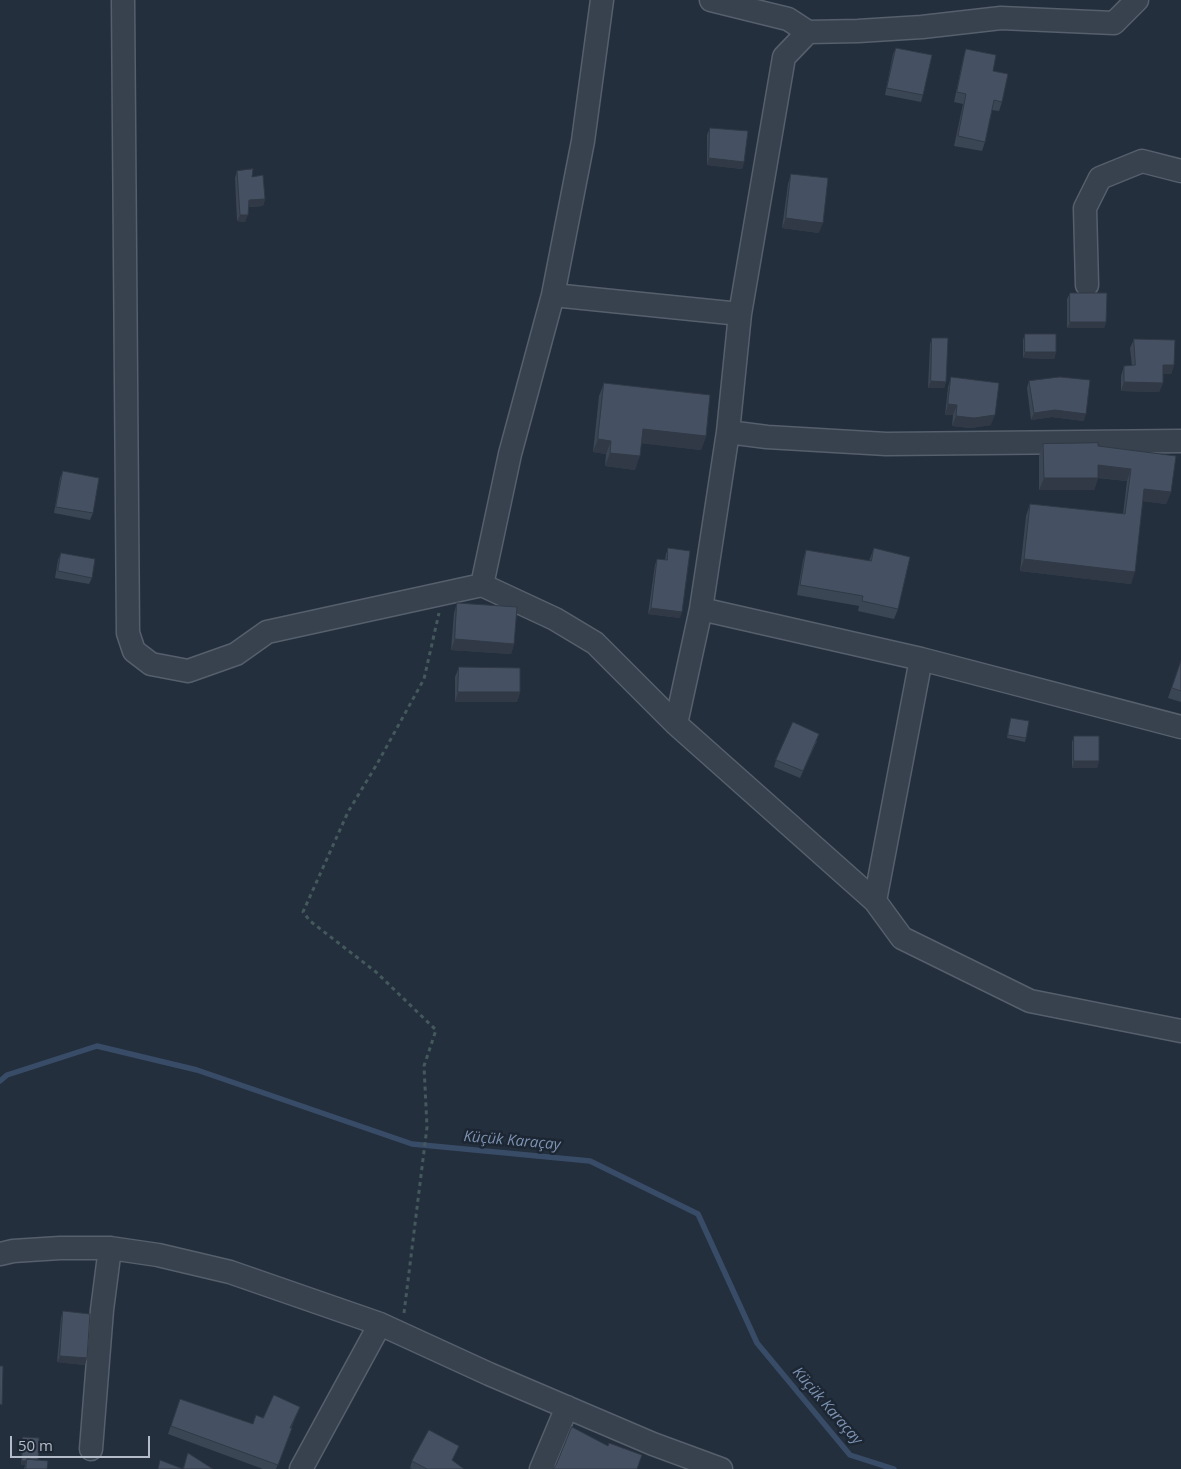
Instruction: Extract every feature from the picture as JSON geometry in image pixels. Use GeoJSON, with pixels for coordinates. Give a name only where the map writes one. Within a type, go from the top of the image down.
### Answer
{"type":"FeatureCollection","features":[{"type":"Feature","properties":{"kind":"street"},"geometry":{"type":"LineString","coordinates":[[123,0],[128,633],[134,651],[152,664],[188,671],[236,654],[267,632],[482,585],[555,619],[595,642],[676,724],[875,901],[902,938],[1030,1001],[1181,1031]]}},
{"type":"Feature","properties":{"kind":"street"},"geometry":{"type":"LineString","coordinates":[[482,585],[510,454],[553,295],[583,141],[602,0]]}},
{"type":"Feature","properties":{"kind":"street"},"geometry":{"type":"LineString","coordinates":[[711,0],[788,9],[808,32]]}},
{"type":"Feature","properties":{"kind":"street"},"geometry":{"type":"LineString","coordinates":[[676,724],[701,609],[728,432],[740,314],[784,57],[808,32],[922,27],[1001,18],[1114,23],[1137,0]]}},
{"type":"Feature","properties":{"kind":"street"},"geometry":{"type":"LineString","coordinates":[[1086,285],[1085,208],[1100,178],[1142,161],[1181,171]]}},
{"type":"Feature","properties":{"kind":"street"},"geometry":{"type":"LineString","coordinates":[[553,295],[740,314]]}},
{"type":"Feature","properties":{"kind":"street"},"geometry":{"type":"LineString","coordinates":[[728,432],[767,437],[886,444],[1181,441]]}},
{"type":"Feature","properties":{"kind":"street"},"geometry":{"type":"LineString","coordinates":[[701,609],[921,659],[1181,727]]}},
{"type":"Feature","properties":{"kind":"street"},"geometry":{"type":"LineString","coordinates":[[875,901],[921,659]]}},
{"type":"Feature","properties":{"kind":"street"},"geometry":{"type":"LineString","coordinates":[[0,1254],[60,1248],[110,1248],[158,1254],[230,1272],[380,1324],[653,1444],[721,1469]]}},
{"type":"Feature","properties":{"kind":"street"},"geometry":{"type":"LineString","coordinates":[[91,1448],[102,1310],[110,1248]]}},
{"type":"Feature","properties":{"kind":"street"},"geometry":{"type":"LineString","coordinates":[[301,1469],[380,1324]]}},
{"type":"Feature","properties":{"kind":"street"},"geometry":{"type":"LineString","coordinates":[[541,1469],[567,1407]]}},
{"type":"Feature","properties":{"kind":"path"},"geometry":{"type":"LineString","coordinates":[[402,1334],[424,1158],[426,1133],[424,1066],[436,1030],[376,972],[310,922],[303,912],[348,812],[424,680],[439,616],[436,595]]}},
{"type":"Feature","properties":{"kind":"building"},"geometry":{"type":"Polygon","coordinates":[[[896,48],[932,55],[923,95],[887,88],[896,48]]]}},
{"type":"Feature","properties":{"kind":"building"},"geometry":{"type":"Polygon","coordinates":[[[966,49],[996,55],[993,71],[1008,74],[1002,102],[994,100],[985,142],[958,136],[966,94],[957,92],[966,49]]]}},
{"type":"Feature","properties":{"kind":"building"},"geometry":{"type":"Polygon","coordinates":[[[710,128],[748,131],[744,162],[709,158],[710,128]]]}},
{"type":"Feature","properties":{"kind":"building"},"geometry":{"type":"Polygon","coordinates":[[[253,169],[252,177],[263,175],[265,199],[249,200],[248,215],[240,215],[237,171],[253,169]]]}},
{"type":"Feature","properties":{"kind":"building"},"geometry":{"type":"Polygon","coordinates":[[[791,174],[828,178],[823,223],[786,218],[791,174]]]}},
{"type":"Feature","properties":{"kind":"building"},"geometry":{"type":"Polygon","coordinates":[[[1070,293],[1107,293],[1106,322],[1070,322],[1070,293]]]}},
{"type":"Feature","properties":{"kind":"building"},"geometry":{"type":"Polygon","coordinates":[[[1025,334],[1056,334],[1056,352],[1025,352],[1025,334]]]}},
{"type":"Feature","properties":{"kind":"building"},"geometry":{"type":"Polygon","coordinates":[[[932,338],[948,338],[946,382],[931,381],[932,338]]]}},
{"type":"Feature","properties":{"kind":"building"},"geometry":{"type":"Polygon","coordinates":[[[1134,339],[1175,340],[1174,365],[1163,365],[1163,383],[1124,382],[1124,366],[1135,365],[1134,339]]]}},
{"type":"Feature","properties":{"kind":"building"},"geometry":{"type":"Polygon","coordinates":[[[951,377],[999,383],[995,415],[974,418],[956,416],[957,405],[948,404],[951,377]]]}},
{"type":"Feature","properties":{"kind":"building"},"geometry":{"type":"Polygon","coordinates":[[[1060,377],[1090,380],[1086,414],[1055,410],[1034,413],[1029,381],[1060,377]]]}},
{"type":"Feature","properties":{"kind":"building"},"geometry":{"type":"Polygon","coordinates":[[[604,383],[710,395],[706,436],[643,429],[640,456],[610,453],[611,441],[598,439],[604,383]]]}},
{"type":"Feature","properties":{"kind":"building"},"geometry":{"type":"Polygon","coordinates":[[[1098,443],[1098,446],[1176,456],[1171,492],[1144,489],[1135,572],[1024,559],[1030,504],[1125,514],[1131,469],[1098,465],[1098,478],[1044,478],[1043,444],[1098,443]]]}},
{"type":"Feature","properties":{"kind":"building"},"geometry":{"type":"Polygon","coordinates":[[[63,471],[99,478],[93,513],[56,507],[63,471]]]}},
{"type":"Feature","properties":{"kind":"building"},"geometry":{"type":"Polygon","coordinates":[[[668,548],[690,551],[682,612],[651,608],[657,559],[667,560],[668,548]]]}},
{"type":"Feature","properties":{"kind":"building"},"geometry":{"type":"Polygon","coordinates":[[[874,548],[910,557],[898,609],[862,601],[863,596],[800,585],[806,550],[871,561],[874,548]]]}},
{"type":"Feature","properties":{"kind":"building"},"geometry":{"type":"Polygon","coordinates":[[[61,553],[95,559],[92,578],[58,571],[61,553]]]}},
{"type":"Feature","properties":{"kind":"building"},"geometry":{"type":"Polygon","coordinates":[[[457,603],[517,607],[514,644],[455,639],[457,603]]]}},
{"type":"Feature","properties":{"kind":"building"},"geometry":{"type":"Polygon","coordinates":[[[1181,661],[1181,691],[1172,688],[1181,661]]]}},
{"type":"Feature","properties":{"kind":"building"},"geometry":{"type":"Polygon","coordinates":[[[459,667],[520,668],[520,692],[458,692],[459,667]]]}},
{"type":"Feature","properties":{"kind":"building"},"geometry":{"type":"Polygon","coordinates":[[[1011,718],[1029,721],[1026,738],[1008,735],[1011,718]]]}},
{"type":"Feature","properties":{"kind":"building"},"geometry":{"type":"Polygon","coordinates":[[[793,722],[819,734],[803,771],[776,760],[793,722]]]}},
{"type":"Feature","properties":{"kind":"building"},"geometry":{"type":"Polygon","coordinates":[[[1074,736],[1099,736],[1099,761],[1074,761],[1074,736]]]}},
{"type":"Feature","properties":{"kind":"building"},"geometry":{"type":"Polygon","coordinates":[[[63,1311],[90,1314],[87,1358],[60,1356],[63,1311]]]}},
{"type":"Feature","properties":{"kind":"building"},"geometry":{"type":"Polygon","coordinates":[[[0,1366],[3,1366],[2,1405],[0,1404],[0,1366]]]}},
{"type":"Feature","properties":{"kind":"building"},"geometry":{"type":"Polygon","coordinates":[[[274,1395],[300,1407],[290,1428],[292,1428],[278,1465],[171,1426],[180,1399],[253,1424],[256,1415],[263,1418],[274,1395]]]}},
{"type":"Feature","properties":{"kind":"building"},"geometry":{"type":"Polygon","coordinates":[[[572,1427],[608,1446],[609,1443],[642,1455],[637,1469],[553,1469],[572,1427]]]}},
{"type":"Feature","properties":{"kind":"building"},"geometry":{"type":"Polygon","coordinates":[[[429,1430],[459,1446],[452,1460],[464,1469],[427,1469],[412,1461],[429,1430]]]}},
{"type":"Feature","properties":{"kind":"building"},"geometry":{"type":"Polygon","coordinates":[[[23,1437],[39,1438],[38,1460],[27,1459],[22,1461],[23,1437]]]}},
{"type":"Feature","properties":{"kind":"building"},"geometry":{"type":"Polygon","coordinates":[[[188,1453],[213,1469],[183,1469],[188,1453]]]}},
{"type":"Feature","properties":{"kind":"building"},"geometry":{"type":"Polygon","coordinates":[[[27,1459],[48,1461],[47,1469],[26,1469],[27,1459]]]}},
{"type":"Feature","properties":{"kind":"building"},"geometry":{"type":"Polygon","coordinates":[[[160,1460],[183,1469],[158,1469],[160,1460]]]}},
{"type":"Feature","properties":{"kind":"waterway","name":"Küçük Karaçay"},"geometry":{"type":"LineString","coordinates":[[0,1081],[7,1075],[97,1046],[197,1070],[412,1144],[590,1161],[698,1214],[757,1343],[850,1455],[894,1469]]}}]}
